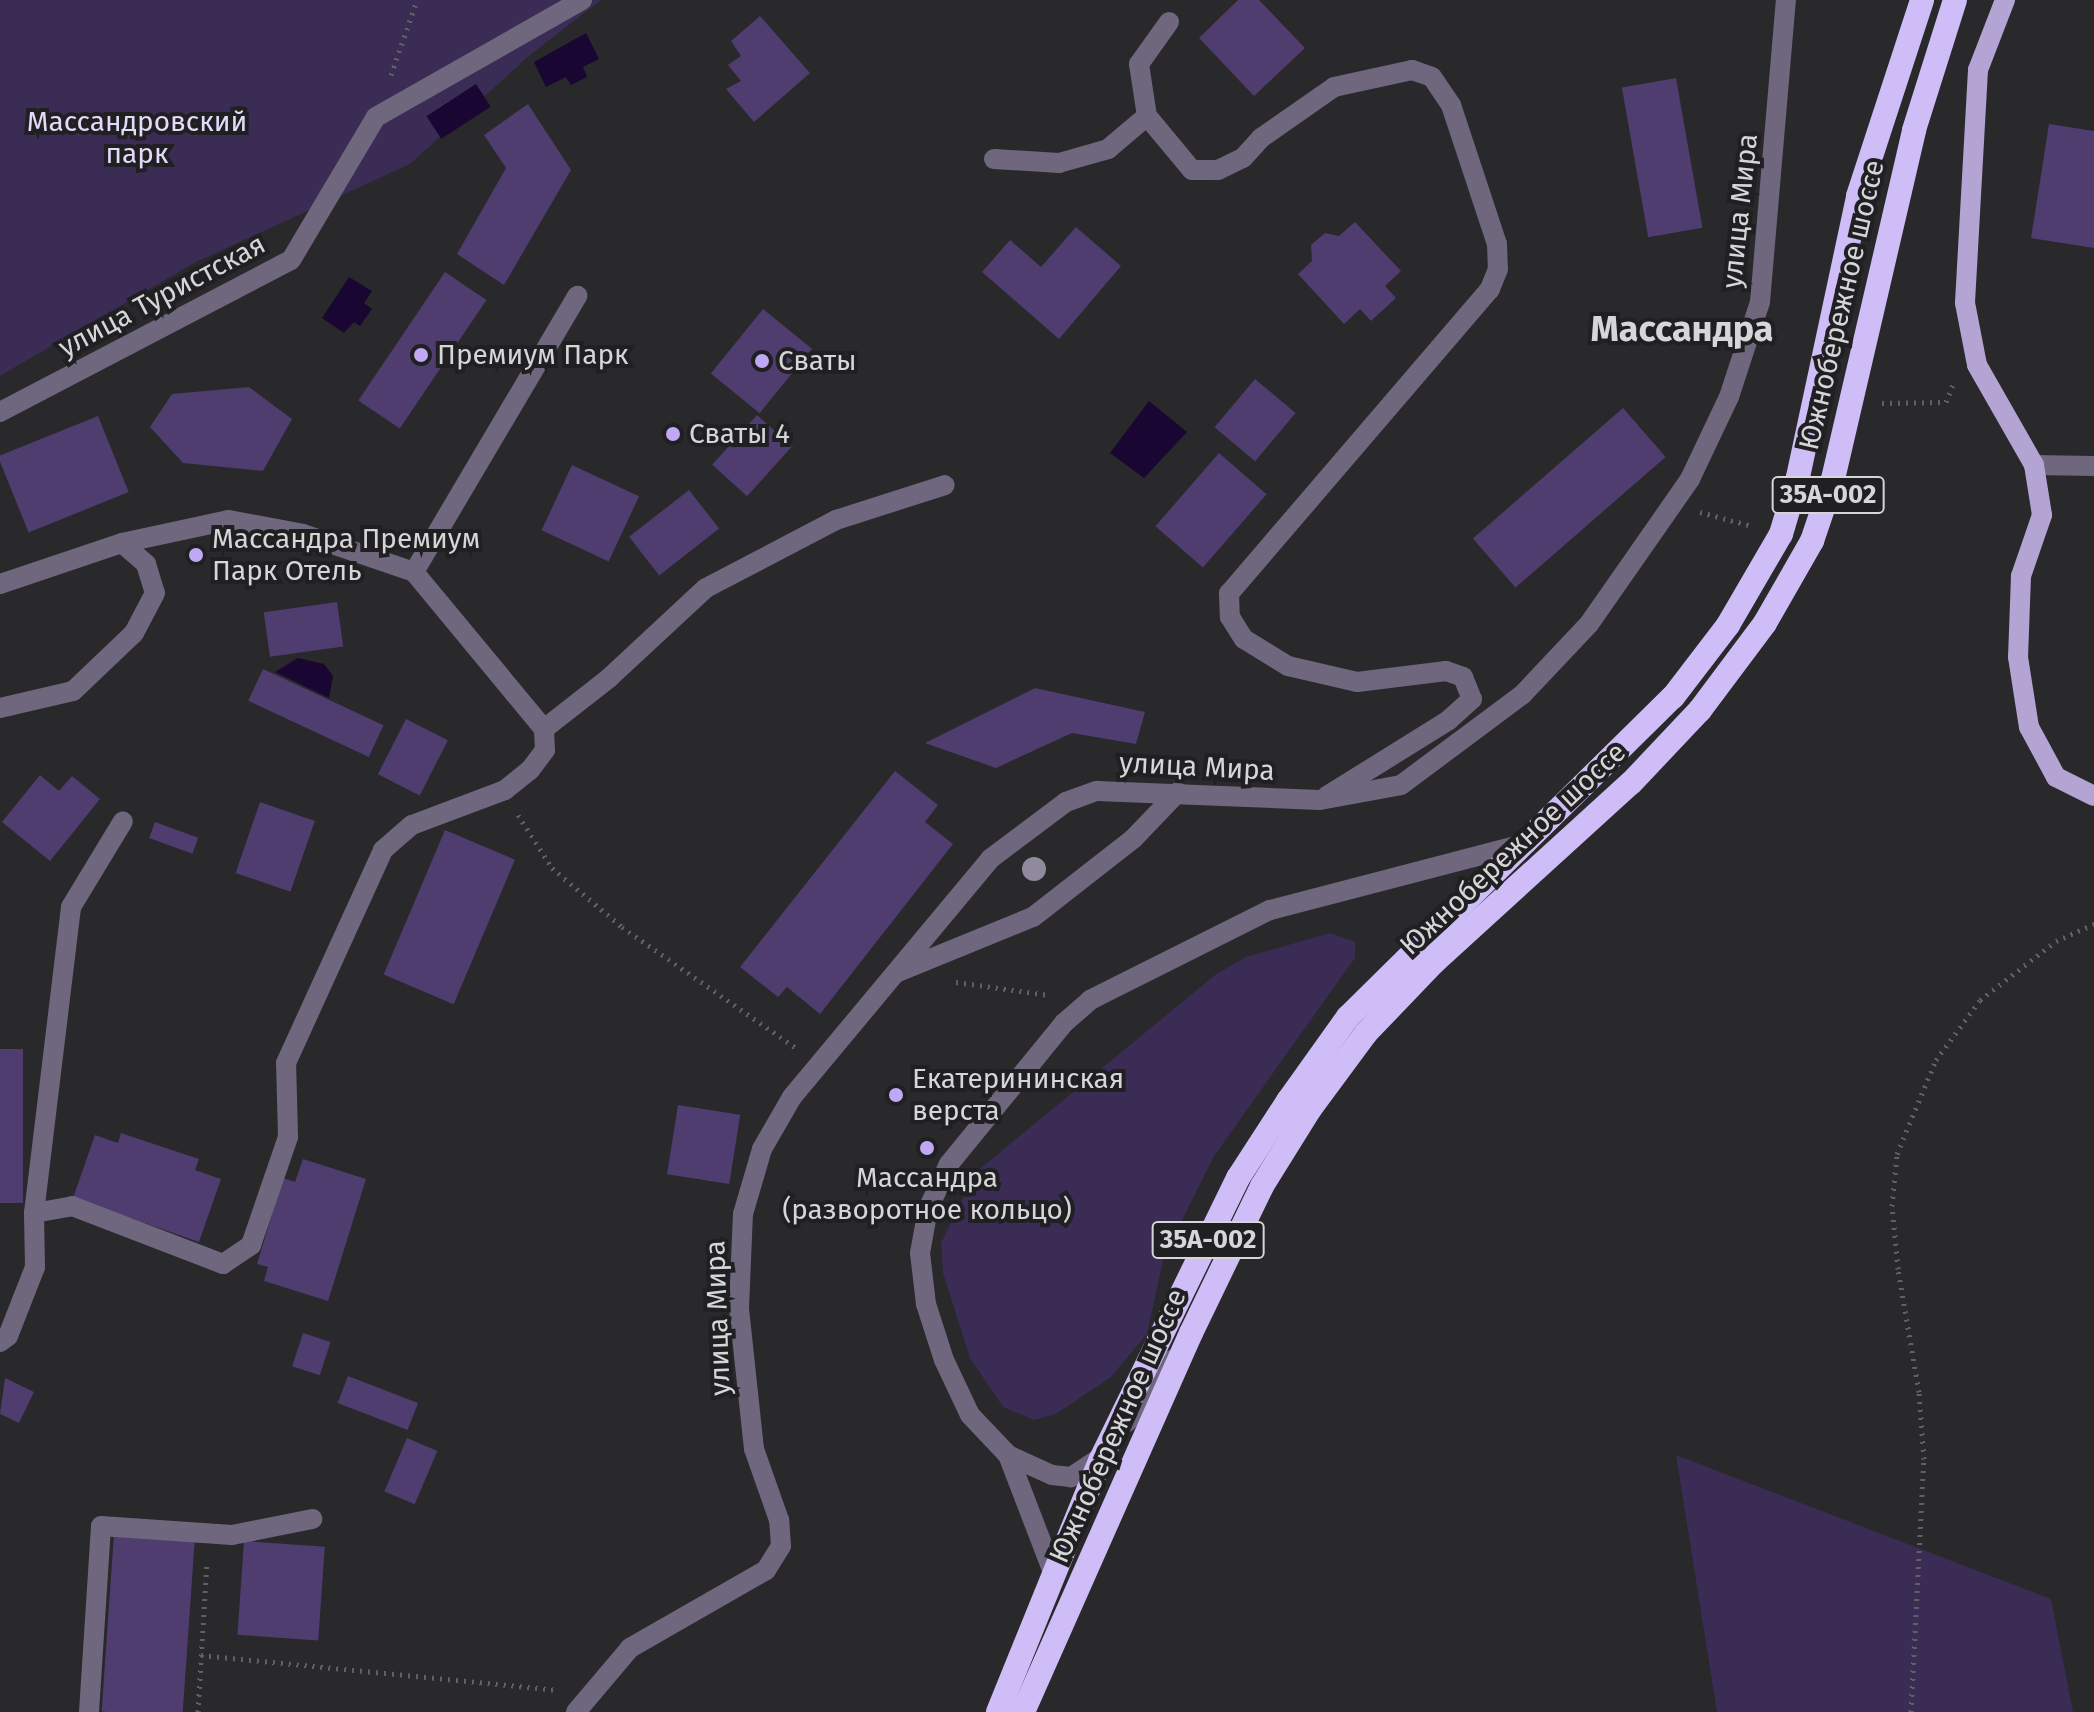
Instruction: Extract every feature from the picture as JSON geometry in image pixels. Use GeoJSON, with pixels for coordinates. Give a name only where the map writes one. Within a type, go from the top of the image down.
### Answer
{"type":"FeatureCollection","features":[{"type":"Feature","properties":{"kind":"highway","name":"Южнобережное шоссе"},"geometry":{"type":"LineString","coordinates":[[998,1712],[1100,1461],[1238,1178],[1288,1101],[1348,1017],[1420,942],[1530,842],[1673,697],[1728,625],[1781,534],[1808,433],[1858,196],[1922,0]]}},
{"type":"Feature","properties":{"kind":"highway","name":"Южнобережное шоссе"},"geometry":{"type":"LineString","coordinates":[[1023,1712],[1191,1333],[1262,1186],[1366,1033],[1434,962],[1631,783],[1700,710],[1773,609],[1812,541],[1833,479],[1914,130],[1955,0]]}},
{"type":"Feature","properties":{"kind":"main road"},"geometry":{"type":"LineString","coordinates":[[2005,0],[1978,70],[1965,303],[1977,365],[2034,465],[2042,515],[2021,576],[2018,657],[2029,727],[2056,777],[2094,796]]}},
{"type":"Feature","properties":{"kind":"street","name":"улица Туристская"},"geometry":{"type":"LineString","coordinates":[[0,412],[291,260],[376,117],[582,0]]}},
{"type":"Feature","properties":{"kind":"street","name":"улица Мира"},"geometry":{"type":"LineString","coordinates":[[576,1712],[630,1648],[766,1570],[781,1546],[779,1520],[754,1449],[739,1308],[743,1214],[762,1149],[820,1064],[990,859],[1036,821],[1066,802],[1097,791],[1320,800],[1401,785],[1523,694],[1589,624],[1672,504],[1729,397],[1760,302],[1786,0]]}},
{"type":"Feature","properties":{"kind":"street"},"geometry":{"type":"LineString","coordinates":[[1169,22],[1139,64],[1147,116],[1192,170],[1218,170],[1243,158],[1261,138],[1334,87],[1412,70],[1432,77],[1451,105],[1492,221],[1498,269],[1490,289],[1229,593],[1230,617],[1244,639],[1288,666],[1357,682],[1446,671],[1463,677],[1472,699],[1449,720],[1320,800]]}},
{"type":"Feature","properties":{"kind":"street"},"geometry":{"type":"LineString","coordinates":[[994,159],[1059,163],[1095,153],[1108,149],[1147,116]]}},
{"type":"Feature","properties":{"kind":"street"},"geometry":{"type":"LineString","coordinates":[[414,572],[577,296]]}},
{"type":"Feature","properties":{"kind":"street"},"geometry":{"type":"LineString","coordinates":[[2034,465],[2094,466]]}},
{"type":"Feature","properties":{"kind":"street"},"geometry":{"type":"LineString","coordinates":[[544,729],[609,678],[706,588],[836,520],[945,485]]}},
{"type":"Feature","properties":{"kind":"street"},"geometry":{"type":"LineString","coordinates":[[0,584],[122,543],[229,520],[303,534],[414,572],[544,729],[545,750],[505,790],[412,825],[383,850],[286,1063],[288,1137],[251,1245],[223,1264],[72,1206],[34,1213]]}},
{"type":"Feature","properties":{"kind":"street"},"geometry":{"type":"LineString","coordinates":[[0,708],[73,691],[134,633],[155,593],[146,564],[122,543]]}},
{"type":"Feature","properties":{"kind":"street"},"geometry":{"type":"LineString","coordinates":[[894,974],[1033,917],[1133,839],[1178,792]]}},
{"type":"Feature","properties":{"kind":"street"},"geometry":{"type":"LineString","coordinates":[[0,1342],[8,1336],[35,1267],[34,1213],[71,907],[123,821]]}},
{"type":"Feature","properties":{"kind":"street"},"geometry":{"type":"LineString","coordinates":[[1054,1575],[1008,1455],[970,1415],[944,1360],[924,1293],[922,1238],[928,1209],[949,1164],[1064,1023],[1090,1000],[1270,910],[1530,842]]}},
{"type":"Feature","properties":{"kind":"street"},"geometry":{"type":"LineString","coordinates":[[1008,1455],[1071,1477],[1100,1461],[1191,1333]]}},
{"type":"Feature","properties":{"kind":"street"},"geometry":{"type":"LineString","coordinates":[[89,1712],[101,1526],[232,1535],[312,1519]]}},
{"type":"Feature","properties":{"kind":"path"},"geometry":{"type":"LineString","coordinates":[[376,117],[417,0]]}},
{"type":"Feature","properties":{"kind":"path"},"geometry":{"type":"LineString","coordinates":[[1871,404],[1946,402]]}},
{"type":"Feature","properties":{"kind":"path"},"geometry":{"type":"LineString","coordinates":[[1672,504],[1781,534]]}},
{"type":"Feature","properties":{"kind":"path"},"geometry":{"type":"LineString","coordinates":[[505,790],[552,868],[678,968],[820,1064]]}},
{"type":"Feature","properties":{"kind":"path"},"geometry":{"type":"LineString","coordinates":[[1911,1712],[1924,1459],[1917,1376],[1897,1257],[1892,1206],[1897,1154],[1936,1060],[1980,1000],[2056,941],[2094,924]]}},
{"type":"Feature","properties":{"kind":"path"},"geometry":{"type":"LineString","coordinates":[[894,974],[1090,1000]]}},
{"type":"Feature","properties":{"kind":"path"},"geometry":{"type":"LineString","coordinates":[[198,1712],[209,1534]]}},
{"type":"Feature","properties":{"kind":"path"},"geometry":{"type":"LineString","coordinates":[[201,1655],[591,1694]]}},
{"type":"Feature","properties":{"kind":"green space","name":"Массандровский парк"},"geometry":{"type":"Polygon","coordinates":[[[0,0],[601,0],[530,55],[410,164],[194,263],[0,376],[0,0]]]}},
{"type":"Feature","properties":{"kind":"green space"},"geometry":{"type":"Polygon","coordinates":[[[1330,933],[1355,942],[1355,958],[1214,1156],[1164,1256],[1147,1334],[1111,1377],[1056,1414],[1034,1420],[1003,1407],[970,1358],[943,1273],[941,1243],[976,1172],[1215,975],[1246,957],[1330,933]]]}},
{"type":"Feature","properties":{"kind":"green space"},"geometry":{"type":"Polygon","coordinates":[[[1676,1455],[2051,1599],[2073,1712],[1717,1712],[1676,1455]]]}},
{"type":"Feature","properties":{"kind":"shaded area"},"geometry":{"type":"Polygon","coordinates":[[[586,33],[599,59],[583,67],[587,77],[571,85],[566,77],[546,87],[534,62],[586,33]]]}},
{"type":"Feature","properties":{"kind":"shaded area"},"geometry":{"type":"Polygon","coordinates":[[[476,84],[491,107],[441,139],[427,116],[476,84]]]}},
{"type":"Feature","properties":{"kind":"shaded area"},"geometry":{"type":"Polygon","coordinates":[[[349,277],[372,291],[364,303],[372,309],[360,326],[354,322],[344,333],[322,318],[349,277]]]}},
{"type":"Feature","properties":{"kind":"shaded area"},"geometry":{"type":"Polygon","coordinates":[[[1149,401],[1187,432],[1144,478],[1110,453],[1149,401]]]}},
{"type":"Feature","properties":{"kind":"shaded area"},"geometry":{"type":"Polygon","coordinates":[[[298,658],[324,664],[333,676],[329,698],[275,672],[298,658]]]}},
{"type":"Feature","properties":{"kind":"building"},"geometry":{"type":"Polygon","coordinates":[[[1238,0],[1259,0],[1305,48],[1254,96],[1199,38],[1238,0]]]}},
{"type":"Feature","properties":{"kind":"building"},"geometry":{"type":"Polygon","coordinates":[[[760,16],[810,73],[754,122],[726,89],[741,81],[728,65],[741,56],[731,41],[760,16]]]}},
{"type":"Feature","properties":{"kind":"building"},"geometry":{"type":"Polygon","coordinates":[[[1676,78],[1702,228],[1648,237],[1622,88],[1676,78]]]}},
{"type":"Feature","properties":{"kind":"building"},"geometry":{"type":"Polygon","coordinates":[[[528,104],[571,170],[504,285],[457,254],[506,168],[484,135],[528,104]]]}},
{"type":"Feature","properties":{"kind":"building"},"geometry":{"type":"Polygon","coordinates":[[[2049,124],[2094,131],[2094,248],[2031,238],[2049,124]]]}},
{"type":"Feature","properties":{"kind":"building"},"geometry":{"type":"Polygon","coordinates":[[[1355,222],[1401,271],[1385,286],[1396,298],[1371,321],[1360,309],[1344,324],[1298,274],[1312,261],[1311,245],[1325,233],[1339,236],[1355,222]]]}},
{"type":"Feature","properties":{"kind":"building"},"geometry":{"type":"Polygon","coordinates":[[[1076,227],[1121,266],[1059,339],[982,272],[1010,240],[1041,267],[1076,227]]]}},
{"type":"Feature","properties":{"kind":"building"},"geometry":{"type":"Polygon","coordinates":[[[445,272],[486,300],[400,428],[358,401],[445,272]]]}},
{"type":"Feature","properties":{"kind":"building","name":"Сваты"},"geometry":{"type":"Polygon","coordinates":[[[763,309],[812,349],[760,413],[711,374],[763,309]]]}},
{"type":"Feature","properties":{"kind":"building"},"geometry":{"type":"Polygon","coordinates":[[[1255,379],[1296,413],[1255,461],[1215,427],[1255,379]]]}},
{"type":"Feature","properties":{"kind":"building"},"geometry":{"type":"Polygon","coordinates":[[[249,387],[292,419],[263,471],[183,463],[150,427],[172,394],[249,387]]]}},
{"type":"Feature","properties":{"kind":"building"},"geometry":{"type":"Polygon","coordinates":[[[1623,408],[1666,457],[1515,588],[1473,539],[1623,408]]]}},
{"type":"Feature","properties":{"kind":"building"},"geometry":{"type":"Polygon","coordinates":[[[757,415],[792,446],[747,496],[712,465],[757,415]]]}},
{"type":"Feature","properties":{"kind":"building"},"geometry":{"type":"Polygon","coordinates":[[[98,416],[129,492],[29,532],[0,456],[98,416]]]}},
{"type":"Feature","properties":{"kind":"building"},"geometry":{"type":"Polygon","coordinates":[[[1219,453],[1267,494],[1203,568],[1155,526],[1219,453]]]}},
{"type":"Feature","properties":{"kind":"building"},"geometry":{"type":"Polygon","coordinates":[[[572,465],[639,496],[609,562],[542,530],[572,465]]]}},
{"type":"Feature","properties":{"kind":"building"},"geometry":{"type":"Polygon","coordinates":[[[689,490],[719,529],[659,575],[629,537],[689,490]]]}},
{"type":"Feature","properties":{"kind":"building"},"geometry":{"type":"Polygon","coordinates":[[[337,602],[343,647],[270,657],[264,612],[337,602]]]}},
{"type":"Feature","properties":{"kind":"building"},"geometry":{"type":"Polygon","coordinates":[[[263,669],[384,725],[369,757],[248,701],[263,669]]]}},
{"type":"Feature","properties":{"kind":"building"},"geometry":{"type":"Polygon","coordinates":[[[1035,688],[1145,712],[1136,744],[1072,733],[996,768],[925,743],[1035,688]]]}},
{"type":"Feature","properties":{"kind":"building"},"geometry":{"type":"Polygon","coordinates":[[[406,719],[448,740],[420,796],[378,774],[406,719]]]}},
{"type":"Feature","properties":{"kind":"building"},"geometry":{"type":"Polygon","coordinates":[[[895,771],[938,805],[925,822],[953,844],[820,1014],[787,987],[778,997],[740,967],[895,771]]]}},
{"type":"Feature","properties":{"kind":"building"},"geometry":{"type":"Polygon","coordinates":[[[40,775],[59,791],[72,776],[100,799],[50,861],[2,822],[40,775]]]}},
{"type":"Feature","properties":{"kind":"building"},"geometry":{"type":"Polygon","coordinates":[[[260,802],[315,821],[290,892],[236,873],[260,802]]]}},
{"type":"Feature","properties":{"kind":"building"},"geometry":{"type":"Polygon","coordinates":[[[155,822],[198,838],[192,854],[149,838],[155,822]]]}},
{"type":"Feature","properties":{"kind":"building"},"geometry":{"type":"Polygon","coordinates":[[[445,830],[515,860],[454,1004],[384,975],[445,830]]]}},
{"type":"Feature","properties":{"kind":"building"},"geometry":{"type":"Polygon","coordinates":[[[0,1049],[23,1049],[23,1203],[0,1203],[0,1049]]]}},
{"type":"Feature","properties":{"kind":"building"},"geometry":{"type":"Polygon","coordinates":[[[678,1105],[740,1115],[729,1184],[667,1174],[678,1105]]]}},
{"type":"Feature","properties":{"kind":"building"},"geometry":{"type":"Polygon","coordinates":[[[121,1133],[199,1159],[195,1170],[221,1179],[199,1242],[73,1198],[95,1135],[118,1143],[121,1133]]]}},
{"type":"Feature","properties":{"kind":"building"},"geometry":{"type":"Polygon","coordinates":[[[303,1159],[366,1179],[328,1301],[264,1281],[268,1267],[257,1264],[283,1178],[295,1182],[303,1159]]]}},
{"type":"Feature","properties":{"kind":"building"},"geometry":{"type":"Polygon","coordinates":[[[303,1333],[331,1342],[320,1375],[292,1366],[303,1333]]]}},
{"type":"Feature","properties":{"kind":"building"},"geometry":{"type":"Polygon","coordinates":[[[348,1376],[418,1403],[408,1430],[338,1403],[348,1376]]]}},
{"type":"Feature","properties":{"kind":"building"},"geometry":{"type":"Polygon","coordinates":[[[5,1378],[34,1392],[19,1423],[0,1414],[5,1378]]]}},
{"type":"Feature","properties":{"kind":"building"},"geometry":{"type":"Polygon","coordinates":[[[407,1438],[437,1451],[415,1504],[384,1491],[407,1438]]]}},
{"type":"Feature","properties":{"kind":"building"},"geometry":{"type":"Polygon","coordinates":[[[114,1534],[195,1540],[183,1712],[102,1712],[114,1534]]]}},
{"type":"Feature","properties":{"kind":"building"},"geometry":{"type":"Polygon","coordinates":[[[244,1541],[325,1547],[318,1640],[237,1635],[244,1541]]]}},
{"type":"Feature","properties":{"kind":"place","name":"Премиум Парк"},"geometry":{"type":"Point","coordinates":[421,355]}},
{"type":"Feature","properties":{"kind":"place","name":"Сваты"},"geometry":{"type":"Point","coordinates":[762,361]}},
{"type":"Feature","properties":{"kind":"place","name":"Сваты 4"},"geometry":{"type":"Point","coordinates":[673,434]}},
{"type":"Feature","properties":{"kind":"place","name":"Массандра Премиум Парк Отель"},"geometry":{"type":"Point","coordinates":[196,555]}},
{"type":"Feature","properties":{"kind":"place","name":"Екатерининская верста"},"geometry":{"type":"Point","coordinates":[896,1095]}},
{"type":"Feature","properties":{"kind":"place","name":"Массандра (разворотное кольцо)"},"geometry":{"type":"Point","coordinates":[927,1148]}},
{"type":"Feature","properties":{"kind":"district","name":"Массандра"},"geometry":{"type":"Point","coordinates":[1682,330]}}]}
